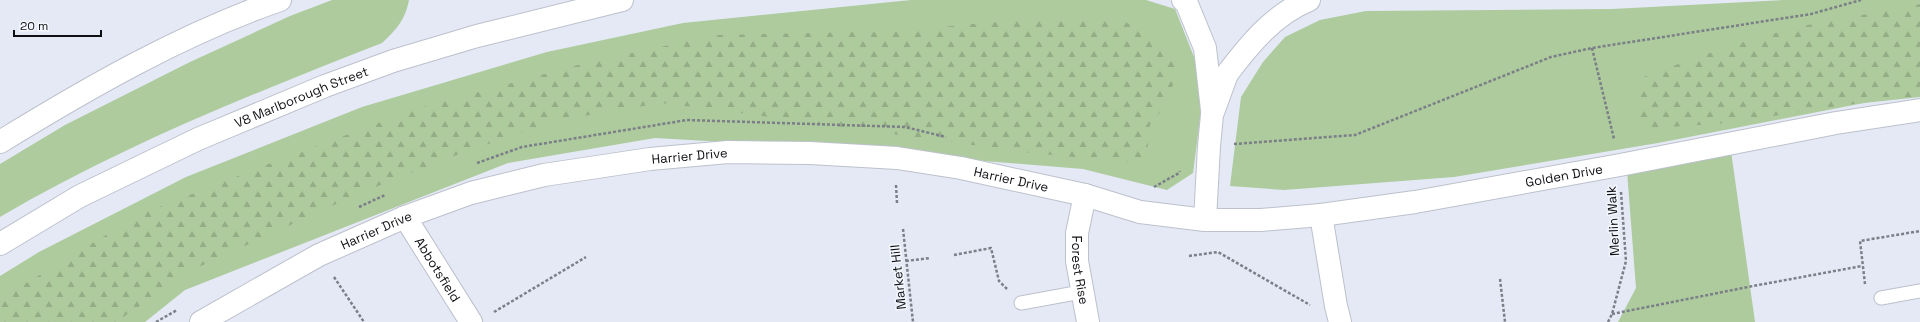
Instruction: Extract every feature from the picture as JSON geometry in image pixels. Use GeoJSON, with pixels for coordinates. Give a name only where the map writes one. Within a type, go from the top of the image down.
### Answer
{"type":"FeatureCollection","features":[{"type":"Feature","properties":{"kind":"street","name":"V8 Marlborough Street"},"geometry":{"type":"LineString","coordinates":[[0,244],[80,196],[198,139],[325,86],[392,61],[477,36],[622,0]]}},
{"type":"Feature","properties":{"kind":"street"},"geometry":{"type":"LineString","coordinates":[[1184,0],[1205,48],[1212,115],[1205,220]]}},
{"type":"Feature","properties":{"kind":"street"},"geometry":{"type":"LineString","coordinates":[[1212,115],[1227,74],[1257,37],[1280,17],[1308,0]]}},
{"type":"Feature","properties":{"kind":"street"},"geometry":{"type":"LineString","coordinates":[[0,142],[49,112],[171,46],[272,2]]}},
{"type":"Feature","properties":{"kind":"street","name":"Golden Drive"},"geometry":{"type":"LineString","coordinates":[[1205,220],[1261,220],[1322,215],[1415,202],[1620,165],[1836,122],[1919,114]]}},
{"type":"Feature","properties":{"kind":"street","name":"Harrier Drive"},"geometry":{"type":"LineString","coordinates":[[201,322],[319,254],[405,216],[471,193],[544,175],[650,159],[728,152],[810,153],[928,162],[1085,195],[1140,212],[1205,220]]}},
{"type":"Feature","properties":{"kind":"street","name":"Forest Rise"},"geometry":{"type":"LineString","coordinates":[[1085,195],[1076,233],[1077,261],[1081,292],[1088,322]]}},
{"type":"Feature","properties":{"kind":"street"},"geometry":{"type":"LineString","coordinates":[[1322,215],[1338,314]]}},
{"type":"Feature","properties":{"kind":"street","name":"Abbotsfield"},"geometry":{"type":"LineString","coordinates":[[405,216],[480,318]]}},
{"type":"Feature","properties":{"kind":"lane"},"geometry":{"type":"LineString","coordinates":[[1882,298],[1920,291]]}},
{"type":"Feature","properties":{"kind":"lane"},"geometry":{"type":"LineString","coordinates":[[1022,303],[1081,292]]}},
{"type":"Feature","properties":{"kind":"path"},"geometry":{"type":"LineString","coordinates":[[1209,146],[1355,135],[1551,57],[1592,48],[1811,14],[1861,0]]}},
{"type":"Feature","properties":{"kind":"path","name":"Merlin Walk"},"geometry":{"type":"LineString","coordinates":[[1592,48],[1620,165],[1626,261],[1612,314],[1608,322]]}},
{"type":"Feature","properties":{"kind":"path"},"geometry":{"type":"LineString","coordinates":[[896,196],[897,203]]}},
{"type":"Feature","properties":{"kind":"path","name":"Market Hill"},"geometry":{"type":"LineString","coordinates":[[903,229],[913,322]]}},
{"type":"Feature","properties":{"kind":"path"},"geometry":{"type":"LineString","coordinates":[[1612,314],[1862,266],[1860,241],[1920,231]]}},
{"type":"Feature","properties":{"kind":"path"},"geometry":{"type":"LineString","coordinates":[[954,255],[991,248],[999,281],[1022,303]]}},
{"type":"Feature","properties":{"kind":"path"},"geometry":{"type":"LineString","coordinates":[[1189,256],[1218,252],[1320,311],[1338,314]]}},
{"type":"Feature","properties":{"kind":"path"},"geometry":{"type":"LineString","coordinates":[[319,254],[364,322]]}},
{"type":"Feature","properties":{"kind":"path"},"geometry":{"type":"LineString","coordinates":[[480,318],[586,257]]}},
{"type":"Feature","properties":{"kind":"path"},"geometry":{"type":"LineString","coordinates":[[906,261],[930,258]]}},
{"type":"Feature","properties":{"kind":"path"},"geometry":{"type":"LineString","coordinates":[[1500,279],[1505,322]]}},
{"type":"Feature","properties":{"kind":"green space"},"geometry":{"type":"Polygon","coordinates":[[[332,0],[409,0],[400,24],[382,43],[188,122],[92,167],[0,217],[0,164],[65,125],[190,62],[290,16],[332,0]]]}},
{"type":"Feature","properties":{"kind":"green space"},"geometry":{"type":"Polygon","coordinates":[[[911,0],[1146,0],[1175,9],[1196,62],[1202,104],[1193,173],[1167,190],[1083,169],[827,148],[655,138],[508,163],[185,290],[145,322],[0,322],[0,276],[39,252],[186,177],[362,107],[547,52],[683,23],[911,0]]]}},
{"type":"Feature","properties":{"kind":"green space"},"geometry":{"type":"Polygon","coordinates":[[[1784,0],[1920,0],[1920,92],[1658,143],[1454,177],[1284,190],[1230,186],[1241,97],[1263,62],[1285,37],[1320,20],[1366,11],[1612,9],[1784,0]]]}},
{"type":"Feature","properties":{"kind":"green space"},"geometry":{"type":"Polygon","coordinates":[[[1920,4],[1920,97],[1845,105],[1728,123],[1639,129],[1636,80],[1715,51],[1775,33],[1826,21],[1920,4]]]}},
{"type":"Feature","properties":{"kind":"green space"},"geometry":{"type":"Polygon","coordinates":[[[1048,17],[1121,19],[1180,57],[1169,101],[1150,125],[1146,164],[1031,153],[661,103],[554,121],[451,157],[358,194],[192,270],[116,322],[0,322],[0,299],[139,215],[271,163],[416,109],[589,62],[717,35],[899,31],[1048,17]]]}},
{"type":"Feature","properties":{"kind":"green space"},"geometry":{"type":"Polygon","coordinates":[[[1731,151],[1755,322],[1618,322],[1636,288],[1627,171],[1731,151]]]}}]}
